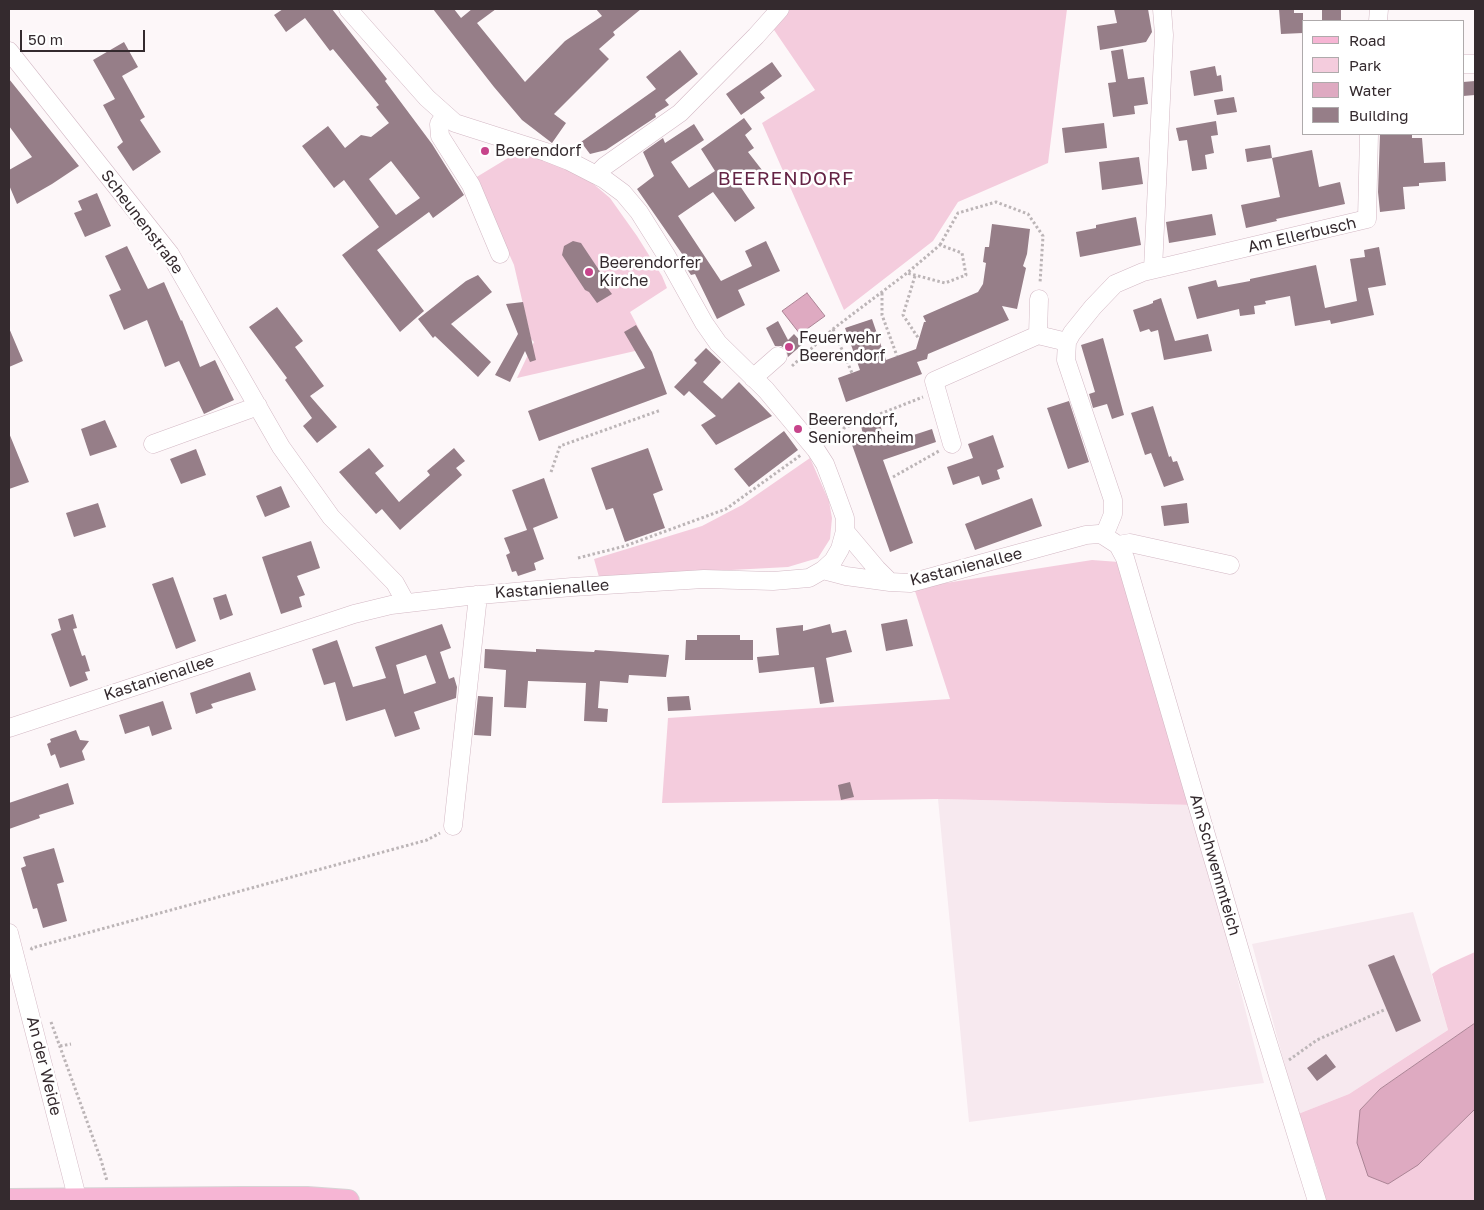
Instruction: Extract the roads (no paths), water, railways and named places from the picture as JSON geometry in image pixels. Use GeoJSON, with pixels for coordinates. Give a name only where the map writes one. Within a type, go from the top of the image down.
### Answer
{"type":"FeatureCollection","features":[{"type":"Feature","properties":{"kind":"main road"},"geometry":{"type":"LineString","coordinates":[[9,1200],[298,1198],[348,1201]]}},
{"type":"Feature","properties":{"kind":"street"},"geometry":{"type":"LineString","coordinates":[[348,9],[427,98],[455,123],[546,152],[596,175],[623,193],[639,212],[666,255],[704,323],[718,343],[766,390],[816,450],[825,464],[845,518],[845,531],[840,549],[833,561],[824,570]]}},
{"type":"Feature","properties":{"kind":"street"},"geometry":{"type":"LineString","coordinates":[[596,175],[605,166],[680,113],[780,9]]}},
{"type":"Feature","properties":{"kind":"street"},"geometry":{"type":"LineString","coordinates":[[1153,269],[1164,35],[1162,9]]}},
{"type":"Feature","properties":{"kind":"street","name":"Scheunenstraße"},"geometry":{"type":"LineString","coordinates":[[9,50],[170,254],[282,447],[331,517],[395,583],[406,603]]}},
{"type":"Feature","properties":{"kind":"street"},"geometry":{"type":"LineString","coordinates":[[445,114],[439,124],[440,136],[471,185],[500,254]]}},
{"type":"Feature","properties":{"kind":"street","name":"Am Ellerbusch"},"geometry":{"type":"LineString","coordinates":[[1067,342],[1093,307],[1115,284],[1143,272],[1367,219],[1369,135]]}},
{"type":"Feature","properties":{"kind":"street"},"geometry":{"type":"LineString","coordinates":[[1038,335],[1039,299]]}},
{"type":"Feature","properties":{"kind":"street"},"geometry":{"type":"LineString","coordinates":[[952,444],[934,381],[1038,335],[1067,342],[1066,360],[1113,500],[1111,540]]}},
{"type":"Feature","properties":{"kind":"street"},"geometry":{"type":"LineString","coordinates":[[753,378],[783,362]]}},
{"type":"Feature","properties":{"kind":"street"},"geometry":{"type":"LineString","coordinates":[[153,444],[258,406]]}},
{"type":"Feature","properties":{"kind":"street"},"geometry":{"type":"LineString","coordinates":[[845,531],[890,582]]}},
{"type":"Feature","properties":{"kind":"street","name":"Kastanienallee"},"geometry":{"type":"LineString","coordinates":[[9,728],[354,614],[390,605],[572,587],[704,579],[773,581],[809,578],[824,570],[846,576],[890,582],[910,582],[1099,534],[1111,540],[1230,565]]}},
{"type":"Feature","properties":{"kind":"street","name":"Am Schwemmteich"},"geometry":{"type":"LineString","coordinates":[[1111,540],[1125,558],[1276,1069],[1317,1201]]}},
{"type":"Feature","properties":{"kind":"street"},"geometry":{"type":"LineString","coordinates":[[453,826],[477,605],[476,595]]}},
{"type":"Feature","properties":{"kind":"street","name":"An der Weide"},"geometry":{"type":"LineString","coordinates":[[9,933],[77,1200]]}},
{"type":"Feature","properties":{"kind":"water"},"geometry":{"type":"Polygon","coordinates":[[[807,293],[825,316],[800,334],[782,311],[807,293]]]}},
{"type":"Feature","properties":{"kind":"water"},"geometry":{"type":"Polygon","coordinates":[[[1475,1023],[1475,1109],[1418,1165],[1388,1184],[1368,1176],[1357,1143],[1360,1110],[1380,1089],[1475,1023]]]}},
{"type":"Feature","properties":{"kind":"place","name":"Beerendorf"},"geometry":{"type":"Point","coordinates":[485,151]}},
{"type":"Feature","properties":{"kind":"place","name":"Beerendorfer Kirche"},"geometry":{"type":"Point","coordinates":[589,272]}},
{"type":"Feature","properties":{"kind":"place","name":"Feuerwehr Beerendorf"},"geometry":{"type":"Point","coordinates":[789,347]}},
{"type":"Feature","properties":{"kind":"place","name":"Beerendorf, Seniorenheim"},"geometry":{"type":"Point","coordinates":[798,429]}},
{"type":"Feature","properties":{"kind":"district","name":"BEERENDORF"},"geometry":{"type":"Point","coordinates":[786,179]}}]}
